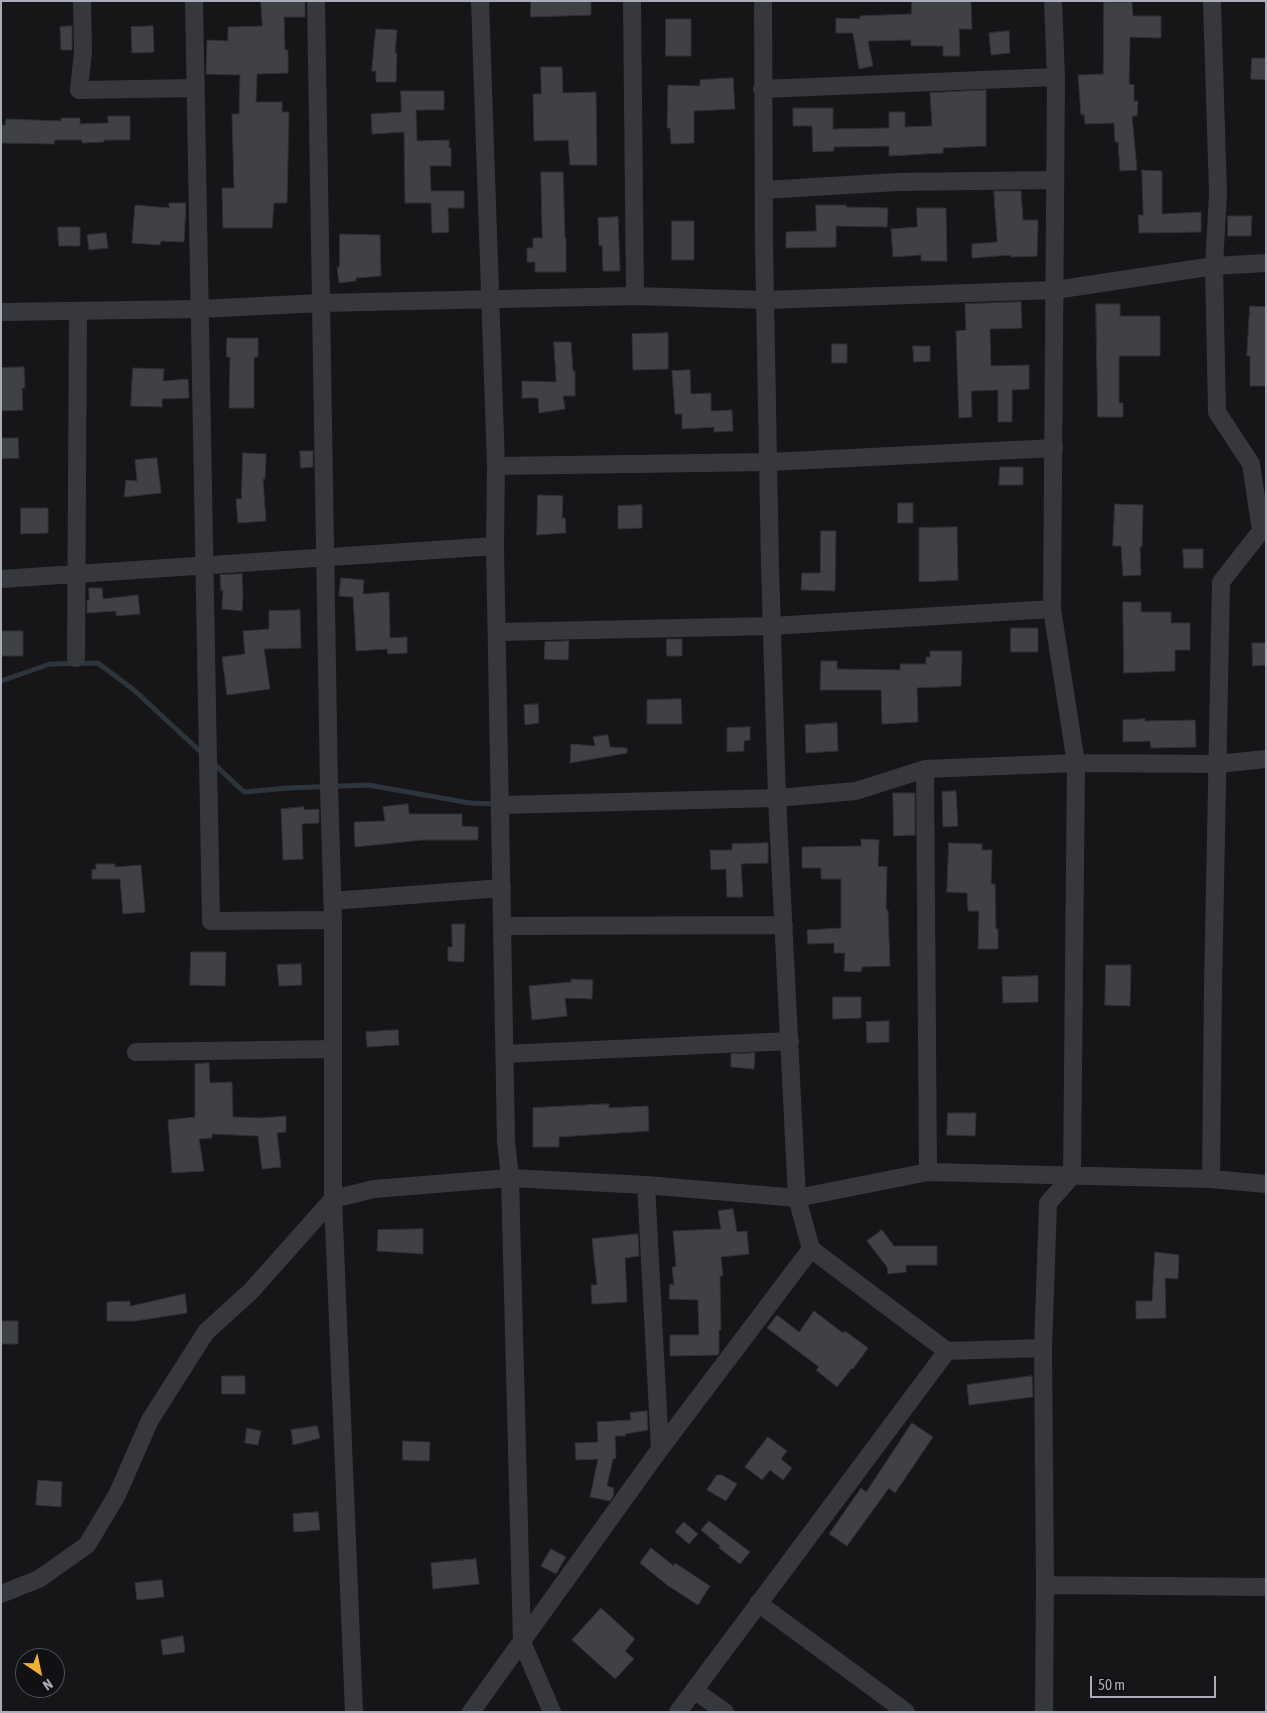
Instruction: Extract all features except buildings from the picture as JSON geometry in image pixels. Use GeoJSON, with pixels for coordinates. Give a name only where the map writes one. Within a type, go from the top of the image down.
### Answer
{"type":"FeatureCollection","features":[{"type":"Feature","properties":{"kind":"street"},"geometry":{"type":"LineString","coordinates":[[82,1],[83,52],[79,90],[196,88]]}},
{"type":"Feature","properties":{"kind":"street"},"geometry":{"type":"LineString","coordinates":[[194,1],[211,921],[333,920]]}},
{"type":"Feature","properties":{"kind":"street"},"geometry":{"type":"LineString","coordinates":[[316,1],[328,777],[333,920],[333,1199],[354,1712]]}},
{"type":"Feature","properties":{"kind":"street"},"geometry":{"type":"LineString","coordinates":[[480,1],[496,466],[495,546],[506,1141],[510,1178],[522,1642],[552,1712]]}},
{"type":"Feature","properties":{"kind":"street"},"geometry":{"type":"LineString","coordinates":[[632,1],[635,296]]}},
{"type":"Feature","properties":{"kind":"street"},"geometry":{"type":"LineString","coordinates":[[763,1],[762,89],[768,462],[777,798],[798,1198],[811,1249],[947,1351],[1043,1348]]}},
{"type":"Feature","properties":{"kind":"street"},"geometry":{"type":"LineString","coordinates":[[1044,1712],[1043,1348],[1048,1203],[1072,1176],[1076,763],[1052,609],[1056,77],[1053,1]]}},
{"type":"Feature","properties":{"kind":"street"},"geometry":{"type":"LineString","coordinates":[[1211,1179],[1221,582],[1261,531],[1251,464],[1217,412],[1214,266],[1218,193],[1212,1]]}},
{"type":"Feature","properties":{"kind":"street"},"geometry":{"type":"LineString","coordinates":[[762,89],[1056,77]]}},
{"type":"Feature","properties":{"kind":"street"},"geometry":{"type":"LineString","coordinates":[[764,190],[897,182],[1055,180]]}},
{"type":"Feature","properties":{"kind":"street"},"geometry":{"type":"LineString","coordinates":[[1,312],[200,309],[321,303],[635,296],[766,300],[1055,290],[1214,266],[1266,262]]}},
{"type":"Feature","properties":{"kind":"street"},"geometry":{"type":"LineString","coordinates":[[76,658],[78,311]]}},
{"type":"Feature","properties":{"kind":"street"},"geometry":{"type":"LineString","coordinates":[[496,466],[768,462],[1054,448]]}},
{"type":"Feature","properties":{"kind":"street"},"geometry":{"type":"LineString","coordinates":[[1,579],[495,546]]}},
{"type":"Feature","properties":{"kind":"street"},"geometry":{"type":"LineString","coordinates":[[498,632],[772,626],[1052,609]]}},
{"type":"Feature","properties":{"kind":"street"},"geometry":{"type":"LineString","coordinates":[[501,805],[777,798],[856,791],[925,769],[1076,763],[1217,764],[1266,759]]}},
{"type":"Feature","properties":{"kind":"street"},"geometry":{"type":"LineString","coordinates":[[925,769],[928,1172]]}},
{"type":"Feature","properties":{"kind":"street"},"geometry":{"type":"LineString","coordinates":[[332,901],[502,888]]}},
{"type":"Feature","properties":{"kind":"street"},"geometry":{"type":"LineString","coordinates":[[503,926],[784,925]]}},
{"type":"Feature","properties":{"kind":"street"},"geometry":{"type":"LineString","coordinates":[[505,1054],[790,1041]]}},
{"type":"Feature","properties":{"kind":"street"},"geometry":{"type":"LineString","coordinates":[[136,1052],[333,1049]]}},
{"type":"Feature","properties":{"kind":"street"},"geometry":{"type":"LineString","coordinates":[[1,1594],[39,1579],[87,1545],[117,1496],[150,1420],[206,1332],[251,1292],[333,1199],[374,1189],[510,1178],[646,1185],[798,1198],[928,1172],[1211,1179],[1266,1184]]}},
{"type":"Feature","properties":{"kind":"street"},"geometry":{"type":"LineString","coordinates":[[646,1185],[660,1450]]}},
{"type":"Feature","properties":{"kind":"street"},"geometry":{"type":"LineString","coordinates":[[472,1712],[660,1450],[811,1249]]}},
{"type":"Feature","properties":{"kind":"street"},"geometry":{"type":"LineString","coordinates":[[678,1712],[947,1351]]}},
{"type":"Feature","properties":{"kind":"street"},"geometry":{"type":"LineString","coordinates":[[1045,1585],[1266,1587]]}},
{"type":"Feature","properties":{"kind":"street"},"geometry":{"type":"LineString","coordinates":[[758,1603],[906,1712]]}},
{"type":"Feature","properties":{"kind":"street"},"geometry":{"type":"LineString","coordinates":[[694,1690],[725,1712]]}},
{"type":"Feature","properties":{"kind":"waterway"},"geometry":{"type":"LineString","coordinates":[[1,681],[50,664],[98,663],[134,690],[203,754]]}},
{"type":"Feature","properties":{"kind":"waterway"},"geometry":{"type":"LineString","coordinates":[[213,763],[244,792],[288,788],[368,785],[470,803],[496,804]]}}]}
